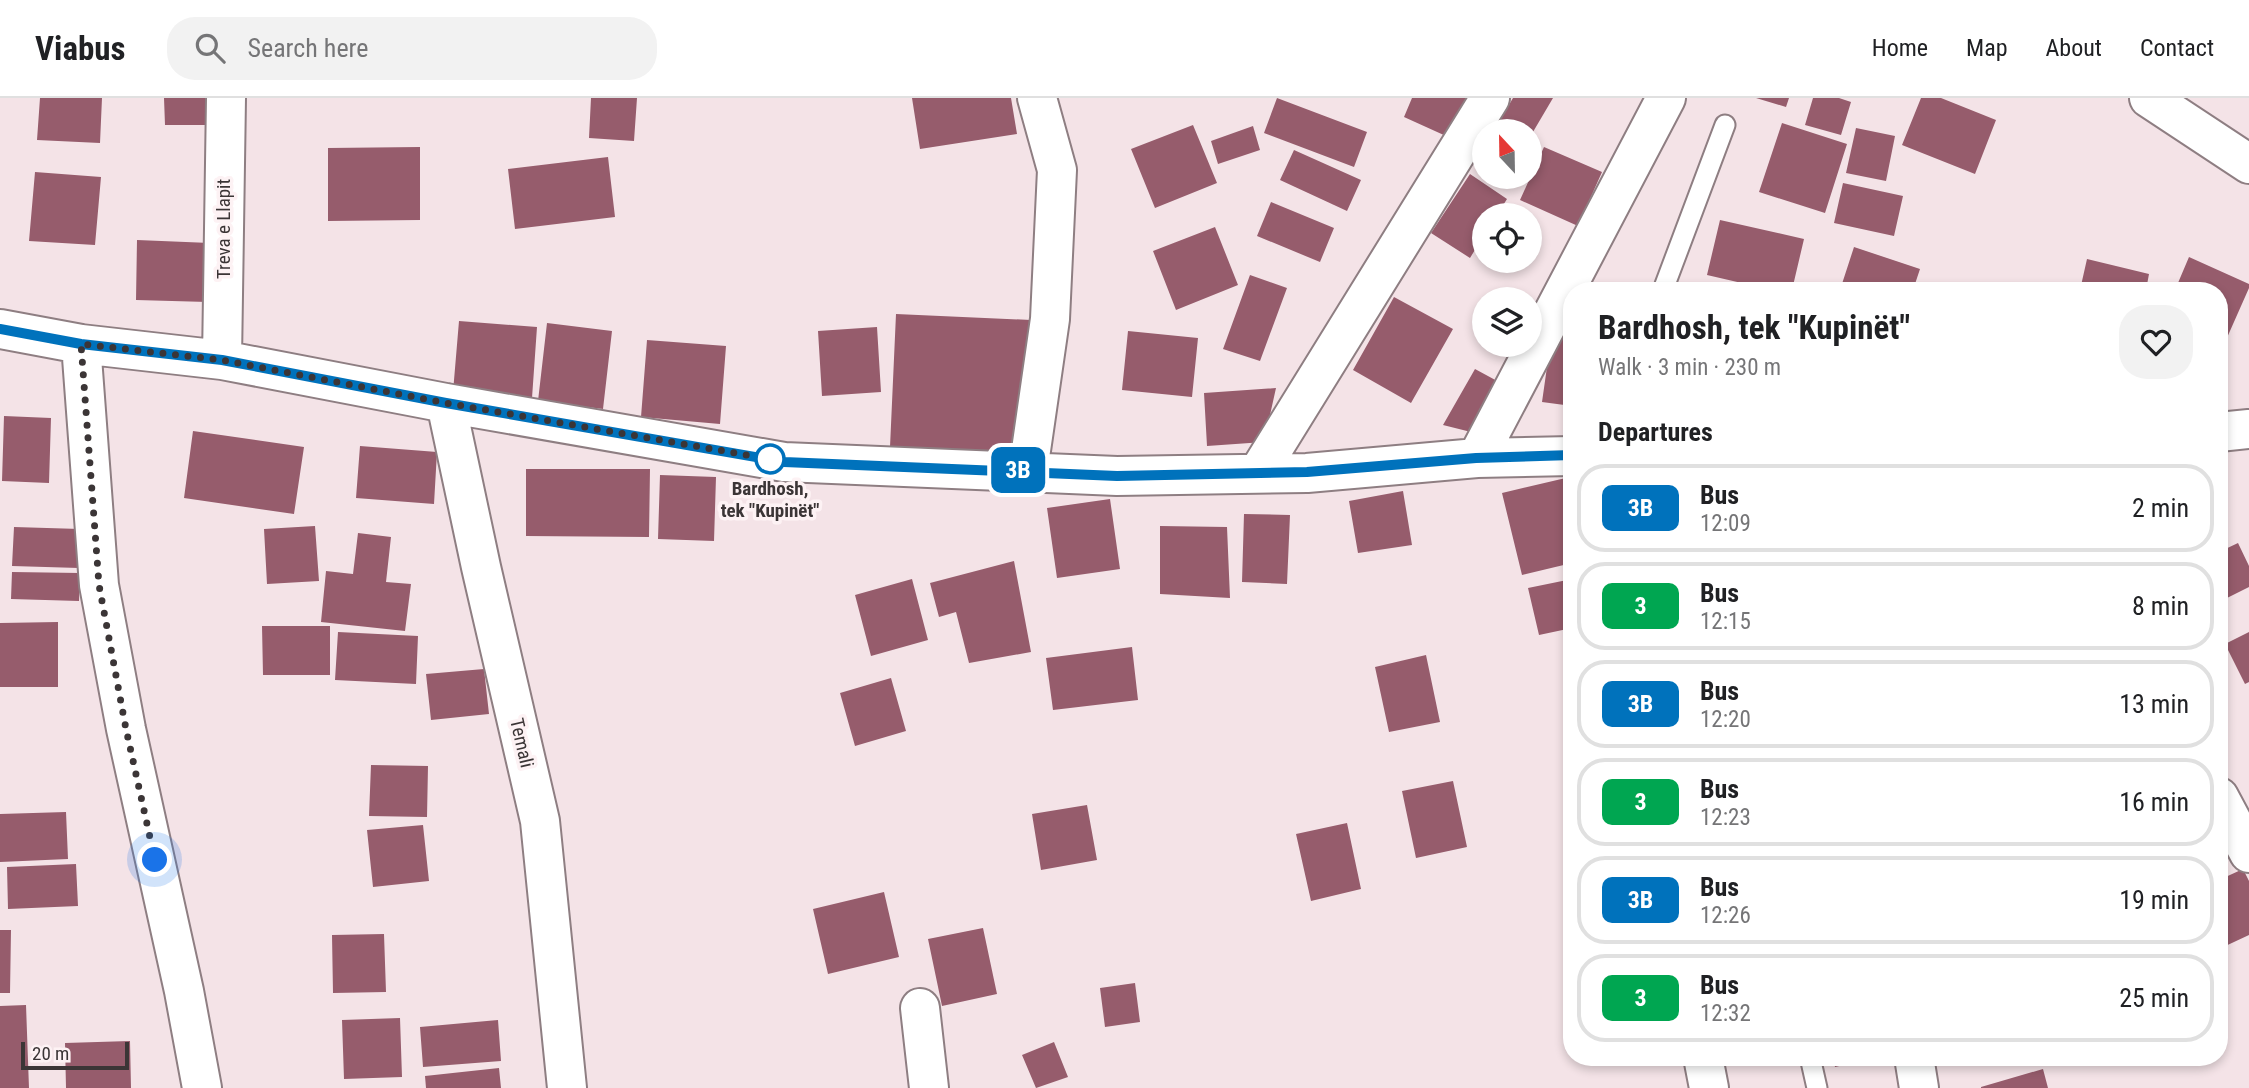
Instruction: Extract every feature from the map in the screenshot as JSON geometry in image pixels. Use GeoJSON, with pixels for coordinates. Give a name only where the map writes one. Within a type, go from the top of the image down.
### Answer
{"type":"FeatureCollection","features":[{"type":"Feature","properties":{"kind":"street","name":"Treva e Llapit"},"geometry":{"type":"LineString","coordinates":[[222,360],[226,98]]}},
{"type":"Feature","properties":{"kind":"street"},"geometry":{"type":"LineString","coordinates":[[1028,471],[1050,319],[1057,170],[1037,98]]}},
{"type":"Feature","properties":{"kind":"street"},"geometry":{"type":"LineString","coordinates":[[1258,474],[1490,98]]}},
{"type":"Feature","properties":{"kind":"street"},"geometry":{"type":"LineString","coordinates":[[1569,282],[1666,98]]}},
{"type":"Feature","properties":{"kind":"street"},"geometry":{"type":"LineString","coordinates":[[2149,98],[2249,164]]}},
{"type":"Feature","properties":{"kind":"street"},"geometry":{"type":"LineString","coordinates":[[1476,458],[1563,293]]}},
{"type":"Feature","properties":{"kind":"street"},"geometry":{"type":"LineString","coordinates":[[0,329],[81,344],[222,360],[446,403],[784,462],[1117,476],[1307,472],[1476,458],[1563,456]]}},
{"type":"Feature","properties":{"kind":"street"},"geometry":{"type":"LineString","coordinates":[[81,344],[99,585],[126,729],[184,992],[202,1088]]}},
{"type":"Feature","properties":{"kind":"street","name":"Temali"},"geometry":{"type":"LineString","coordinates":[[446,403],[540,821],[567,1088]]}},
{"type":"Feature","properties":{"kind":"street"},"geometry":{"type":"LineString","coordinates":[[2228,814],[2249,853]]}},
{"type":"Feature","properties":{"kind":"street"},"geometry":{"type":"LineString","coordinates":[[920,1008],[929,1088]]}},
{"type":"Feature","properties":{"kind":"street"},"geometry":{"type":"LineString","coordinates":[[1705,1066],[1709,1088]]}},
{"type":"Feature","properties":{"kind":"street"},"geometry":{"type":"LineString","coordinates":[[1915,1066],[1919,1088]]}},
{"type":"Feature","properties":{"kind":"lane"},"geometry":{"type":"LineString","coordinates":[[1666,282],[1725,125]]}},
{"type":"Feature","properties":{"kind":"lane"},"geometry":{"type":"LineString","coordinates":[[1812,1066],[1817,1088]]}},
{"type":"Feature","properties":{"kind":"building"},"geometry":{"type":"Polygon","coordinates":[[[40,98],[102,98],[100,143],[37,140],[40,98]]]}},
{"type":"Feature","properties":{"kind":"building"},"geometry":{"type":"Polygon","coordinates":[[[164,98],[213,98],[210,125],[165,125],[164,98]]]}},
{"type":"Feature","properties":{"kind":"building"},"geometry":{"type":"Polygon","coordinates":[[[591,98],[637,98],[634,141],[589,138],[591,98]]]}},
{"type":"Feature","properties":{"kind":"building"},"geometry":{"type":"Polygon","coordinates":[[[912,98],[1011,98],[1017,134],[920,149],[912,98]]]}},
{"type":"Feature","properties":{"kind":"building"},"geometry":{"type":"Polygon","coordinates":[[[1277,98],[1367,132],[1354,167],[1264,133],[1277,98]]]}},
{"type":"Feature","properties":{"kind":"building"},"geometry":{"type":"Polygon","coordinates":[[[1412,98],[1475,98],[1457,141],[1404,117],[1412,98]]]}},
{"type":"Feature","properties":{"kind":"building"},"geometry":{"type":"Polygon","coordinates":[[[1513,98],[1553,98],[1541,119],[1501,119],[1513,98]]]}},
{"type":"Feature","properties":{"kind":"building"},"geometry":{"type":"Polygon","coordinates":[[[1756,98],[1789,98],[1786,107],[1756,98]]]}},
{"type":"Feature","properties":{"kind":"building"},"geometry":{"type":"Polygon","coordinates":[[[1813,98],[1839,98],[1851,102],[1841,135],[1805,125],[1813,98]]]}},
{"type":"Feature","properties":{"kind":"building"},"geometry":{"type":"Polygon","coordinates":[[[1921,98],[1941,98],[1996,120],[1975,174],[1902,145],[1921,98]]]}},
{"type":"Feature","properties":{"kind":"building"},"geometry":{"type":"Polygon","coordinates":[[[1782,123],[1847,144],[1825,213],[1759,192],[1782,123]]]}},
{"type":"Feature","properties":{"kind":"building"},"geometry":{"type":"Polygon","coordinates":[[[1193,125],[1217,183],[1155,208],[1131,149],[1193,125]]]}},
{"type":"Feature","properties":{"kind":"building"},"geometry":{"type":"Polygon","coordinates":[[[1253,126],[1260,150],[1218,164],[1211,141],[1253,126]]]}},
{"type":"Feature","properties":{"kind":"building"},"geometry":{"type":"Polygon","coordinates":[[[1856,128],[1895,136],[1886,181],[1846,173],[1856,128]]]}},
{"type":"Feature","properties":{"kind":"building"},"geometry":{"type":"Polygon","coordinates":[[[420,147],[420,220],[328,221],[328,148],[420,147]]]}},
{"type":"Feature","properties":{"kind":"building"},"geometry":{"type":"Polygon","coordinates":[[[1544,147],[1602,172],[1578,226],[1542,210],[1542,203],[1520,200],[1525,189],[1542,189],[1544,147]]]}},
{"type":"Feature","properties":{"kind":"building"},"geometry":{"type":"Polygon","coordinates":[[[1294,150],[1361,180],[1347,211],[1280,180],[1294,150]]]}},
{"type":"Feature","properties":{"kind":"building"},"geometry":{"type":"Polygon","coordinates":[[[608,157],[615,217],[515,229],[508,169],[608,157]]]}},
{"type":"Feature","properties":{"kind":"building"},"geometry":{"type":"Polygon","coordinates":[[[35,172],[101,177],[95,245],[29,241],[35,172]]]}},
{"type":"Feature","properties":{"kind":"building"},"geometry":{"type":"Polygon","coordinates":[[[1470,174],[1472,189],[1492,189],[1507,199],[1504,203],[1472,203],[1470,258],[1431,233],[1470,174]]]}},
{"type":"Feature","properties":{"kind":"building"},"geometry":{"type":"Polygon","coordinates":[[[1843,183],[1903,196],[1894,236],[1834,223],[1843,183]]]}},
{"type":"Feature","properties":{"kind":"building"},"geometry":{"type":"Polygon","coordinates":[[[1271,202],[1334,228],[1320,262],[1257,236],[1271,202]]]}},
{"type":"Feature","properties":{"kind":"building"},"geometry":{"type":"Polygon","coordinates":[[[1720,220],[1804,239],[1794,282],[1737,282],[1707,275],[1720,220]]]}},
{"type":"Feature","properties":{"kind":"building"},"geometry":{"type":"Polygon","coordinates":[[[1215,227],[1238,285],[1176,310],[1153,251],[1215,227]]]}},
{"type":"Feature","properties":{"kind":"building"},"geometry":{"type":"Polygon","coordinates":[[[137,240],[210,243],[208,302],[136,300],[137,240]]]}},
{"type":"Feature","properties":{"kind":"building"},"geometry":{"type":"Polygon","coordinates":[[[1854,247],[1920,269],[1916,282],[1843,282],[1854,247]]]}},
{"type":"Feature","properties":{"kind":"building"},"geometry":{"type":"Polygon","coordinates":[[[2189,257],[2249,284],[2228,335],[2228,282],[2178,282],[2189,257]]]}},
{"type":"Feature","properties":{"kind":"building"},"geometry":{"type":"Polygon","coordinates":[[[2087,259],[2149,274],[2148,282],[2082,282],[2087,259]]]}},
{"type":"Feature","properties":{"kind":"building"},"geometry":{"type":"Polygon","coordinates":[[[1250,275],[1287,288],[1260,361],[1223,349],[1250,275]]]}},
{"type":"Feature","properties":{"kind":"building"},"geometry":{"type":"Polygon","coordinates":[[[1394,297],[1453,329],[1411,403],[1353,370],[1394,297]]]}},
{"type":"Feature","properties":{"kind":"building"},"geometry":{"type":"Polygon","coordinates":[[[896,314],[1031,320],[1025,452],[890,447],[896,314]]]}},
{"type":"Feature","properties":{"kind":"building"},"geometry":{"type":"Polygon","coordinates":[[[459,321],[537,327],[532,398],[453,392],[459,321]]]}},
{"type":"Feature","properties":{"kind":"building"},"geometry":{"type":"Polygon","coordinates":[[[547,323],[612,331],[603,409],[538,401],[547,323]]]}},
{"type":"Feature","properties":{"kind":"building"},"geometry":{"type":"Polygon","coordinates":[[[877,327],[881,392],[822,396],[818,331],[877,327]]]}},
{"type":"Feature","properties":{"kind":"building"},"geometry":{"type":"Polygon","coordinates":[[[1128,331],[1198,338],[1192,397],[1122,390],[1128,331]]]}},
{"type":"Feature","properties":{"kind":"building"},"geometry":{"type":"Polygon","coordinates":[[[1552,332],[1563,334],[1563,405],[1542,402],[1552,332]]]}},
{"type":"Feature","properties":{"kind":"building"},"geometry":{"type":"Polygon","coordinates":[[[647,340],[726,346],[720,424],[641,417],[647,340]]]}},
{"type":"Feature","properties":{"kind":"building"},"geometry":{"type":"Polygon","coordinates":[[[1475,369],[1499,382],[1471,432],[1443,425],[1475,369]]]}},
{"type":"Feature","properties":{"kind":"building"},"geometry":{"type":"Polygon","coordinates":[[[1276,388],[1264,442],[1207,446],[1204,393],[1276,388]]]}},
{"type":"Feature","properties":{"kind":"building"},"geometry":{"type":"Polygon","coordinates":[[[4,416],[51,418],[49,483],[2,481],[4,416]]]}},
{"type":"Feature","properties":{"kind":"building"},"geometry":{"type":"Polygon","coordinates":[[[193,431],[304,447],[294,514],[184,498],[193,431]]]}},
{"type":"Feature","properties":{"kind":"building"},"geometry":{"type":"Polygon","coordinates":[[[360,446],[437,452],[434,504],[356,498],[360,446]]]}},
{"type":"Feature","properties":{"kind":"building"},"geometry":{"type":"Polygon","coordinates":[[[526,469],[650,469],[649,537],[526,536],[526,469]]]}},
{"type":"Feature","properties":{"kind":"building"},"geometry":{"type":"Polygon","coordinates":[[[660,475],[716,477],[714,541],[658,539],[660,475]]]}},
{"type":"Feature","properties":{"kind":"building"},"geometry":{"type":"Polygon","coordinates":[[[1563,479],[1563,565],[1522,575],[1502,493],[1563,479]]]}},
{"type":"Feature","properties":{"kind":"building"},"geometry":{"type":"Polygon","coordinates":[[[1403,491],[1412,545],[1358,553],[1349,501],[1403,491]]]}},
{"type":"Feature","properties":{"kind":"building"},"geometry":{"type":"Polygon","coordinates":[[[1110,499],[1120,569],[1057,578],[1047,508],[1110,499]]]}},
{"type":"Feature","properties":{"kind":"building"},"geometry":{"type":"Polygon","coordinates":[[[1244,514],[1290,515],[1287,584],[1242,582],[1244,514]]]}},
{"type":"Feature","properties":{"kind":"building"},"geometry":{"type":"Polygon","coordinates":[[[315,526],[319,581],[267,584],[264,529],[315,526]]]}},
{"type":"Feature","properties":{"kind":"building"},"geometry":{"type":"Polygon","coordinates":[[[1160,526],[1227,527],[1230,598],[1160,594],[1160,526]]]}},
{"type":"Feature","properties":{"kind":"building"},"geometry":{"type":"Polygon","coordinates":[[[14,527],[80,529],[79,568],[12,566],[14,527]]]}},
{"type":"Feature","properties":{"kind":"building"},"geometry":{"type":"Polygon","coordinates":[[[358,533],[391,537],[386,582],[411,584],[405,631],[321,622],[326,571],[353,574],[358,533]]]}},
{"type":"Feature","properties":{"kind":"building"},"geometry":{"type":"Polygon","coordinates":[[[2238,543],[2249,566],[2249,587],[2228,598],[2228,548],[2238,543]]]}},
{"type":"Feature","properties":{"kind":"building"},"geometry":{"type":"Polygon","coordinates":[[[1014,561],[1031,652],[969,663],[956,612],[939,617],[930,583],[1014,561]]]}},
{"type":"Feature","properties":{"kind":"building"},"geometry":{"type":"Polygon","coordinates":[[[12,572],[80,573],[79,601],[11,599],[12,572]]]}},
{"type":"Feature","properties":{"kind":"building"},"geometry":{"type":"Polygon","coordinates":[[[912,579],[928,640],[871,656],[855,595],[912,579]]]}},
{"type":"Feature","properties":{"kind":"building"},"geometry":{"type":"Polygon","coordinates":[[[1563,581],[1563,630],[1539,635],[1528,588],[1563,581]]]}},
{"type":"Feature","properties":{"kind":"building"},"geometry":{"type":"Polygon","coordinates":[[[58,622],[58,687],[0,687],[0,623],[58,622]]]}},
{"type":"Feature","properties":{"kind":"building"},"geometry":{"type":"Polygon","coordinates":[[[262,626],[330,626],[330,675],[263,675],[262,626]]]}},
{"type":"Feature","properties":{"kind":"building"},"geometry":{"type":"Polygon","coordinates":[[[338,632],[418,636],[416,684],[335,680],[338,632]]]}},
{"type":"Feature","properties":{"kind":"building"},"geometry":{"type":"Polygon","coordinates":[[[2249,632],[2249,682],[2245,684],[2228,650],[2228,642],[2249,632]]]}},
{"type":"Feature","properties":{"kind":"building"},"geometry":{"type":"Polygon","coordinates":[[[1132,647],[1138,700],[1053,710],[1046,658],[1132,647]]]}},
{"type":"Feature","properties":{"kind":"building"},"geometry":{"type":"Polygon","coordinates":[[[1426,655],[1440,722],[1389,732],[1375,667],[1426,655]]]}},
{"type":"Feature","properties":{"kind":"building"},"geometry":{"type":"Polygon","coordinates":[[[484,669],[489,714],[431,720],[426,674],[484,669]]]}},
{"type":"Feature","properties":{"kind":"building"},"geometry":{"type":"Polygon","coordinates":[[[891,678],[906,731],[855,746],[840,693],[891,678]]]}},
{"type":"Feature","properties":{"kind":"building"},"geometry":{"type":"Polygon","coordinates":[[[371,765],[428,766],[427,817],[369,816],[371,765]]]}},
{"type":"Feature","properties":{"kind":"building"},"geometry":{"type":"Polygon","coordinates":[[[1453,781],[1467,847],[1416,858],[1402,791],[1453,781]]]}},
{"type":"Feature","properties":{"kind":"building"},"geometry":{"type":"Polygon","coordinates":[[[1087,805],[1097,860],[1041,870],[1032,814],[1087,805]]]}},
{"type":"Feature","properties":{"kind":"building"},"geometry":{"type":"Polygon","coordinates":[[[66,812],[68,859],[0,862],[0,814],[66,812]]]}},
{"type":"Feature","properties":{"kind":"building"},"geometry":{"type":"Polygon","coordinates":[[[1347,823],[1361,889],[1311,901],[1296,834],[1347,823]]]}},
{"type":"Feature","properties":{"kind":"building"},"geometry":{"type":"Polygon","coordinates":[[[423,825],[429,881],[373,887],[367,830],[423,825]]]}},
{"type":"Feature","properties":{"kind":"building"},"geometry":{"type":"Polygon","coordinates":[[[76,864],[78,906],[8,909],[7,867],[76,864]]]}},
{"type":"Feature","properties":{"kind":"building"},"geometry":{"type":"Polygon","coordinates":[[[2243,869],[2249,881],[2249,935],[2228,945],[2228,876],[2243,869]]]}},
{"type":"Feature","properties":{"kind":"building"},"geometry":{"type":"Polygon","coordinates":[[[884,892],[899,957],[828,974],[813,909],[884,892]]]}},
{"type":"Feature","properties":{"kind":"building"},"geometry":{"type":"Polygon","coordinates":[[[983,928],[997,994],[942,1006],[928,939],[983,928]]]}},
{"type":"Feature","properties":{"kind":"building"},"geometry":{"type":"Polygon","coordinates":[[[0,930],[11,930],[10,993],[0,993],[0,930]]]}},
{"type":"Feature","properties":{"kind":"building"},"geometry":{"type":"Polygon","coordinates":[[[384,934],[386,992],[333,993],[332,935],[384,934]]]}},
{"type":"Feature","properties":{"kind":"building"},"geometry":{"type":"Polygon","coordinates":[[[1135,983],[1140,1022],[1105,1027],[1100,988],[1135,983]]]}},
{"type":"Feature","properties":{"kind":"building"},"geometry":{"type":"Polygon","coordinates":[[[26,1005],[29,1088],[0,1088],[0,1006],[26,1005]]]}},
{"type":"Feature","properties":{"kind":"building"},"geometry":{"type":"Polygon","coordinates":[[[400,1018],[402,1077],[344,1079],[342,1020],[400,1018]]]}},
{"type":"Feature","properties":{"kind":"building"},"geometry":{"type":"Polygon","coordinates":[[[498,1020],[501,1061],[423,1067],[420,1027],[498,1020]]]}},
{"type":"Feature","properties":{"kind":"building"},"geometry":{"type":"Polygon","coordinates":[[[130,1041],[131,1088],[66,1088],[65,1043],[130,1041]]]}},
{"type":"Feature","properties":{"kind":"building"},"geometry":{"type":"Polygon","coordinates":[[[1054,1042],[1068,1077],[1036,1088],[1022,1055],[1054,1042]]]}},
{"type":"Feature","properties":{"kind":"building"},"geometry":{"type":"Polygon","coordinates":[[[499,1068],[501,1088],[426,1088],[425,1076],[499,1068]]]}},
{"type":"Feature","properties":{"kind":"building"},"geometry":{"type":"Polygon","coordinates":[[[2043,1069],[2048,1088],[1981,1088],[1981,1087],[2043,1069]]]}},
{"type":"Feature","properties":{"kind":"bus line","name":"3B"},"geometry":{"type":"LineString","coordinates":[[0,329],[81,344],[222,360],[446,403],[784,462],[1117,476],[1307,472],[1476,458],[1563,455]]}},
{"type":"Feature","properties":{"kind":"place","name":"Bardhosh, tek \"Kupinët\""},"geometry":{"type":"Point","coordinates":[770,459]}},
{"type":"Feature","properties":{"kind":"route"},"geometry":{"type":"LineString","coordinates":[[155,860],[126,729],[99,585],[81,344],[222,360],[446,403],[770,459]]}}]}
